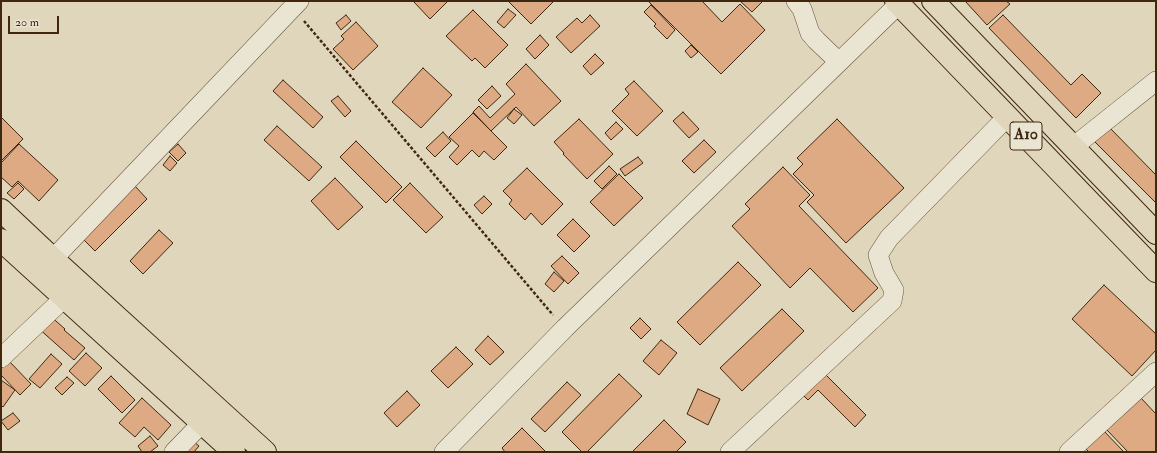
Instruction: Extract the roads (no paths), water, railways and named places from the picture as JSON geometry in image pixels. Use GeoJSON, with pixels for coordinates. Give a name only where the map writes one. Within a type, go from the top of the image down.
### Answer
{"type":"FeatureCollection","features":[{"type":"Feature","properties":{"kind":"main road","name":"A10"},"geometry":{"type":"LineString","coordinates":[[933,1],[1156,233]]}},
{"type":"Feature","properties":{"kind":"main road","name":"A10"},"geometry":{"type":"LineString","coordinates":[[899,2],[1007,117],[1156,271]]}},
{"type":"Feature","properties":{"kind":"main road"},"geometry":{"type":"LineString","coordinates":[[1,210],[266,452]]}},
{"type":"Feature","properties":{"kind":"main road"},"geometry":{"type":"LineString","coordinates":[[1,240],[234,452]]}},
{"type":"Feature","properties":{"kind":"street"},"geometry":{"type":"LineString","coordinates":[[796,1],[802,9],[810,33],[839,62]]}},
{"type":"Feature","properties":{"kind":"street"},"geometry":{"type":"LineString","coordinates":[[444,452],[565,328],[899,2]]}},
{"type":"Feature","properties":{"kind":"street"},"geometry":{"type":"LineString","coordinates":[[53,259],[295,4]]}},
{"type":"Feature","properties":{"kind":"street"},"geometry":{"type":"LineString","coordinates":[[1073,147],[1156,81]]}},
{"type":"Feature","properties":{"kind":"street"},"geometry":{"type":"LineString","coordinates":[[730,452],[892,301],[894,290],[884,273],[878,254],[889,238],[1007,117]]}},
{"type":"Feature","properties":{"kind":"street"},"geometry":{"type":"LineString","coordinates":[[1,358],[64,298]]}},
{"type":"Feature","properties":{"kind":"street"},"geometry":{"type":"LineString","coordinates":[[1069,452],[1156,372]]}},
{"type":"Feature","properties":{"kind":"street"},"geometry":{"type":"LineString","coordinates":[[174,452],[202,423]]}}]}
